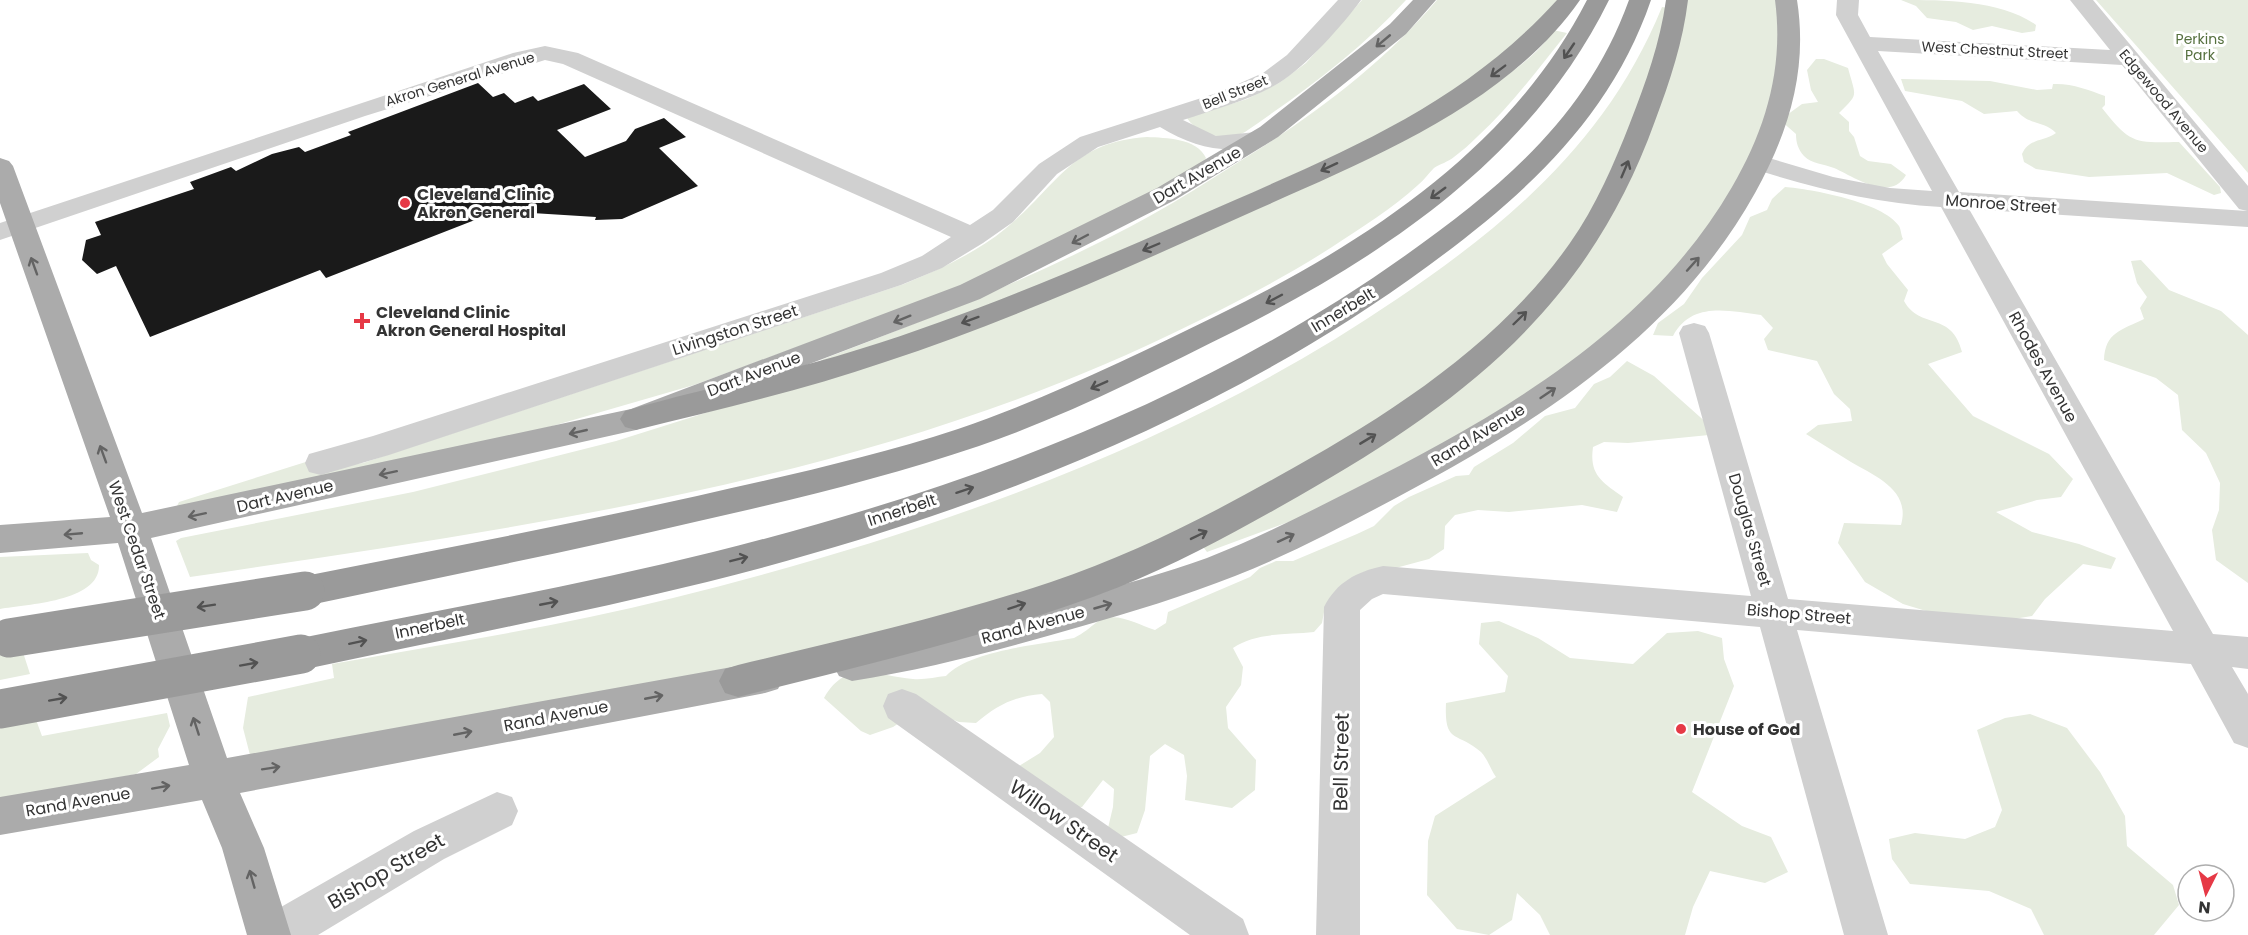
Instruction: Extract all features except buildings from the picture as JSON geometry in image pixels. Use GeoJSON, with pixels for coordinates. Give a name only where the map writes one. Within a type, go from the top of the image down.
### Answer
{"type":"FeatureCollection","features":[{"type":"Feature","properties":{"kind":"highway"},"geometry":{"type":"LineString","coordinates":[[636,419],[817,373],[918,339],[1072,281],[1206,223],[1436,114],[1507,64],[1543,33],[1569,0]]}},
{"type":"Feature","properties":{"kind":"highway"},"geometry":{"type":"LineString","coordinates":[[5,638],[305,591],[643,521],[816,482],[966,438],[1044,409],[1111,380],[1270,301],[1344,259],[1468,170],[1522,116],[1584,28],[1598,0]]}},
{"type":"Feature","properties":{"kind":"highway","name":"Innerbelt"},"geometry":{"type":"LineString","coordinates":[[0,709],[301,654],[607,591],[770,551],[1026,470],[1174,403],[1265,356],[1361,300],[1431,251],[1505,191],[1567,128],[1596,91],[1628,34],[1641,0]]}},
{"type":"Feature","properties":{"kind":"highway"},"geometry":{"type":"LineString","coordinates":[[738,681],[934,633],[1094,580],[1159,555],[1221,524],[1305,477],[1416,408],[1494,344],[1532,307],[1571,260],[1598,221],[1625,171],[1650,105],[1664,64],[1677,0]]}},
{"type":"Feature","properties":{"kind":"main road","name":"Dart Avenue"},"geometry":{"type":"LineString","coordinates":[[0,539],[131,529],[636,419],[970,292],[1070,244],[1203,150],[1256,140],[1316,97],[1398,28],[1425,0]]}},
{"type":"Feature","properties":{"kind":"main road","name":"Rand Avenue"},"geometry":{"type":"LineString","coordinates":[[0,816],[325,760],[738,681],[871,662],[1024,629],[1239,560],[1449,455],[1502,423],[1592,361],[1658,301],[1704,252],[1743,195],[1771,137],[1786,83],[1789,28],[1786,0]]}},
{"type":"Feature","properties":{"kind":"main road","name":"West Cedar Street"},"geometry":{"type":"LineString","coordinates":[[0,166],[10,228],[131,529],[213,778],[243,848],[269,935]]}},
{"type":"Feature","properties":{"kind":"street","name":"Bell Street"},"geometry":{"type":"LineString","coordinates":[[1163,118],[1228,98],[1271,78],[1294,60],[1350,0]]}},
{"type":"Feature","properties":{"kind":"street","name":"Rhodes Avenue"},"geometry":{"type":"LineString","coordinates":[[1848,0],[1847,15],[1862,44],[2248,731]]}},
{"type":"Feature","properties":{"kind":"street","name":"Edgewood Avenue"},"geometry":{"type":"LineString","coordinates":[[2081,0],[2248,203]]}},
{"type":"Feature","properties":{"kind":"street","name":"West Chestnut Street"},"geometry":{"type":"LineString","coordinates":[[1862,44],[2128,58]]}},
{"type":"Feature","properties":{"kind":"street","name":"Akron General Avenue"},"geometry":{"type":"LineString","coordinates":[[10,228],[356,111],[521,58],[545,53],[570,58],[973,237]]}},
{"type":"Feature","properties":{"kind":"street","name":"Livingston Street"},"geometry":{"type":"LineString","coordinates":[[321,463],[400,440],[891,279],[932,262],[973,237],[1012,209],[1061,158],[1089,142],[1163,118]]}},
{"type":"Feature","properties":{"kind":"street"},"geometry":{"type":"LineString","coordinates":[[1163,118],[1203,150]]}},
{"type":"Feature","properties":{"kind":"street","name":"Livingston Street"},"geometry":{"type":"LineString","coordinates":[[1114,133],[1149,133],[1203,150]]}},
{"type":"Feature","properties":{"kind":"street","name":"Monroe Street"},"geometry":{"type":"LineString","coordinates":[[1759,163],[1860,192],[1952,201],[2248,219]]}},
{"type":"Feature","properties":{"kind":"street","name":"Douglas Street"},"geometry":{"type":"LineString","coordinates":[[1694,333],[1866,935]]}},
{"type":"Feature","properties":{"kind":"street","name":"Bishop Street"},"geometry":{"type":"LineString","coordinates":[[1352,593],[1364,584],[1383,580],[1773,611],[2248,653]]}},
{"type":"Feature","properties":{"kind":"street","name":"Bell Street"},"geometry":{"type":"LineString","coordinates":[[1338,935],[1342,607],[1352,593]]}},
{"type":"Feature","properties":{"kind":"street","name":"Willow Street"},"geometry":{"type":"LineString","coordinates":[[902,706],[1227,935]]}},
{"type":"Feature","properties":{"kind":"street","name":"Bishop Street"},"geometry":{"type":"LineString","coordinates":[[276,935],[429,845],[497,811]]}},
{"type":"Feature","properties":{"kind":"green space"},"geometry":{"type":"Polygon","coordinates":[[[1362,0],[1406,0],[1350,54],[1245,132],[1230,137],[1213,136],[1198,129],[1187,118],[1247,99],[1279,83],[1306,63],[1362,0]]]}},
{"type":"Feature","properties":{"kind":"green space"},"geometry":{"type":"Polygon","coordinates":[[[1437,0],[1559,0],[1501,62],[1387,133],[1052,282],[824,367],[821,360],[1028,276],[1109,238],[1171,204],[1318,109],[1368,69],[1437,0]]]}},
{"type":"Feature","properties":{"kind":"green space"},"geometry":{"type":"Polygon","coordinates":[[[1684,0],[1778,0],[1779,64],[1764,129],[1734,189],[1684,262],[1626,320],[1511,408],[1305,516],[1207,552],[1201,544],[1395,431],[1577,260],[1684,0]]]}},
{"type":"Feature","properties":{"kind":"green space"},"geometry":{"type":"Polygon","coordinates":[[[1901,0],[1954,1],[1990,6],[2022,17],[2036,25],[2035,31],[2022,33],[1992,26],[1973,30],[1956,22],[1927,18],[1916,6],[1901,0]]]}},
{"type":"Feature","properties":{"kind":"green space","name":"Perkins Park"},"geometry":{"type":"Polygon","coordinates":[[[2096,0],[2248,0],[2248,173],[2237,160],[2096,0]]]}},
{"type":"Feature","properties":{"kind":"green space"},"geometry":{"type":"Polygon","coordinates":[[[1662,7],[1668,8],[1649,84],[1584,230],[1502,328],[1440,381],[1302,471],[1086,574],[851,646],[250,755],[243,728],[248,697],[334,678],[332,664],[503,634],[631,608],[862,546],[956,515],[1048,480],[1139,442],[1228,399],[1314,352],[1397,299],[1479,239],[1517,207],[1585,137],[1614,97],[1640,54],[1662,7]]]}},
{"type":"Feature","properties":{"kind":"green space"},"geometry":{"type":"Polygon","coordinates":[[[1553,30],[1567,33],[1501,113],[1463,150],[1452,159],[1434,168],[1420,183],[1387,210],[1315,258],[1263,288],[1192,324],[1073,378],[951,422],[827,459],[702,490],[574,516],[190,577],[176,541],[181,538],[413,492],[616,441],[953,335],[1491,87],[1541,47],[1553,30]]]}},
{"type":"Feature","properties":{"kind":"green space"},"geometry":{"type":"Polygon","coordinates":[[[1816,59],[1824,59],[1848,68],[1854,94],[1850,102],[1839,113],[1849,122],[1849,131],[1854,137],[1860,156],[1868,161],[1891,164],[1906,175],[1899,183],[1891,187],[1871,185],[1834,168],[1811,161],[1800,151],[1796,134],[1780,120],[1802,104],[1818,102],[1811,90],[1807,70],[1816,59]]]}},
{"type":"Feature","properties":{"kind":"green space"},"geometry":{"type":"Polygon","coordinates":[[[1901,79],[1990,81],[2037,90],[2052,89],[2053,84],[2060,84],[2093,91],[2105,96],[2105,105],[2102,108],[2127,135],[2143,141],[2179,142],[2220,187],[2221,193],[2214,195],[2167,173],[2089,177],[2036,169],[2024,162],[2022,154],[2028,145],[2056,133],[2051,129],[2027,119],[2017,111],[1984,114],[1962,101],[1905,91],[1901,79]]]}},
{"type":"Feature","properties":{"kind":"green space"},"geometry":{"type":"Polygon","coordinates":[[[1147,137],[1180,140],[1196,146],[1206,158],[1200,166],[1111,217],[961,287],[694,385],[549,427],[175,510],[179,502],[312,460],[318,469],[363,463],[904,284],[956,260],[994,238],[1082,157],[1100,147],[1147,137]]]}},
{"type":"Feature","properties":{"kind":"green space"},"geometry":{"type":"Polygon","coordinates":[[[1785,187],[1846,198],[1878,210],[1899,226],[1903,239],[1882,254],[1887,264],[1908,290],[1904,301],[1918,315],[1943,325],[1951,331],[1962,352],[1928,364],[1973,416],[2049,454],[2073,479],[2061,497],[2037,500],[1996,512],[2032,532],[2079,544],[2116,558],[2111,569],[2083,564],[2045,599],[2032,616],[2001,621],[1959,621],[1903,604],[1865,582],[1838,543],[1844,523],[1901,525],[1903,513],[1901,502],[1889,486],[1806,434],[1818,425],[1852,421],[1850,409],[1834,394],[1817,361],[1768,350],[1764,339],[1773,328],[1761,315],[1724,311],[1700,313],[1690,317],[1673,336],[1653,335],[1658,323],[1684,304],[1702,278],[1742,235],[1750,217],[1767,210],[1772,199],[1785,187]]]}},
{"type":"Feature","properties":{"kind":"green space"},"geometry":{"type":"Polygon","coordinates":[[[2141,260],[2169,290],[2221,311],[2248,335],[2248,583],[2216,560],[2212,530],[2219,510],[2220,483],[2206,453],[2182,430],[2178,395],[2156,378],[2104,360],[2111,338],[2122,329],[2144,319],[2140,308],[2147,297],[2137,283],[2131,261],[2141,260]]]}},
{"type":"Feature","properties":{"kind":"green space"},"geometry":{"type":"Polygon","coordinates":[[[1627,361],[1654,376],[1709,425],[1709,435],[1628,443],[1604,442],[1593,447],[1593,465],[1603,482],[1623,497],[1617,512],[1582,505],[1509,512],[1478,510],[1455,515],[1445,526],[1444,549],[1429,559],[1366,576],[1324,612],[1322,623],[1314,632],[1262,637],[1233,648],[1243,667],[1241,685],[1226,707],[1228,728],[1256,760],[1255,790],[1232,808],[1185,800],[1187,776],[1184,755],[1165,744],[1150,756],[1145,810],[1137,833],[1121,837],[1108,828],[1114,789],[1103,780],[1082,807],[1071,808],[1019,766],[1040,753],[1054,737],[1050,702],[1042,694],[1007,702],[976,723],[959,722],[922,708],[893,727],[870,735],[861,731],[824,698],[842,678],[853,674],[863,672],[917,679],[946,676],[957,667],[988,654],[1074,638],[1097,622],[1111,617],[1126,619],[1155,630],[1166,623],[1168,612],[1250,577],[1260,568],[1276,561],[1293,561],[1357,534],[1374,526],[1394,506],[1409,497],[1456,476],[1469,475],[1474,467],[1513,443],[1545,416],[1575,408],[1594,384],[1610,377],[1627,361]]]}},
{"type":"Feature","properties":{"kind":"green space"},"geometry":{"type":"Polygon","coordinates":[[[88,553],[91,560],[99,565],[96,577],[88,587],[60,599],[0,609],[0,557],[88,553]]]}},
{"type":"Feature","properties":{"kind":"green space"},"geometry":{"type":"Polygon","coordinates":[[[1499,621],[1538,638],[1570,658],[1633,664],[1667,633],[1698,631],[1722,638],[1724,659],[1734,686],[1692,792],[1742,826],[1771,837],[1788,872],[1765,883],[1710,871],[1693,907],[1685,935],[1550,935],[1540,915],[1517,893],[1512,920],[1489,935],[1457,929],[1427,895],[1428,841],[1435,816],[1496,777],[1481,752],[1450,731],[1447,725],[1446,703],[1505,692],[1508,676],[1479,644],[1481,623],[1499,621]]]}},
{"type":"Feature","properties":{"kind":"green space"},"geometry":{"type":"Polygon","coordinates":[[[20,643],[30,674],[0,680],[0,646],[20,643]]]}},
{"type":"Feature","properties":{"kind":"green space"},"geometry":{"type":"Polygon","coordinates":[[[167,713],[170,726],[158,749],[159,757],[136,774],[0,802],[0,723],[35,717],[42,736],[167,713]]]}},
{"type":"Feature","properties":{"kind":"green space"},"geometry":{"type":"Polygon","coordinates":[[[2030,714],[2067,728],[2100,772],[2125,816],[2127,846],[2173,885],[2176,909],[2154,935],[2044,935],[2031,909],[1989,891],[1910,884],[1892,859],[1889,839],[1915,833],[1965,839],[1995,827],[2002,810],[1977,730],[2005,718],[2030,714]]]}},
{"type":"Feature","properties":{"kind":"place","name":"Cleveland Clinic Akron General"},"geometry":{"type":"Point","coordinates":[405,203]}},
{"type":"Feature","properties":{"kind":"place","name":"Cleveland Clinic Akron General Hospital"},"geometry":{"type":"Point","coordinates":[362,321]}},
{"type":"Feature","properties":{"kind":"place","name":"House of God"},"geometry":{"type":"Point","coordinates":[1681,729]}}]}
